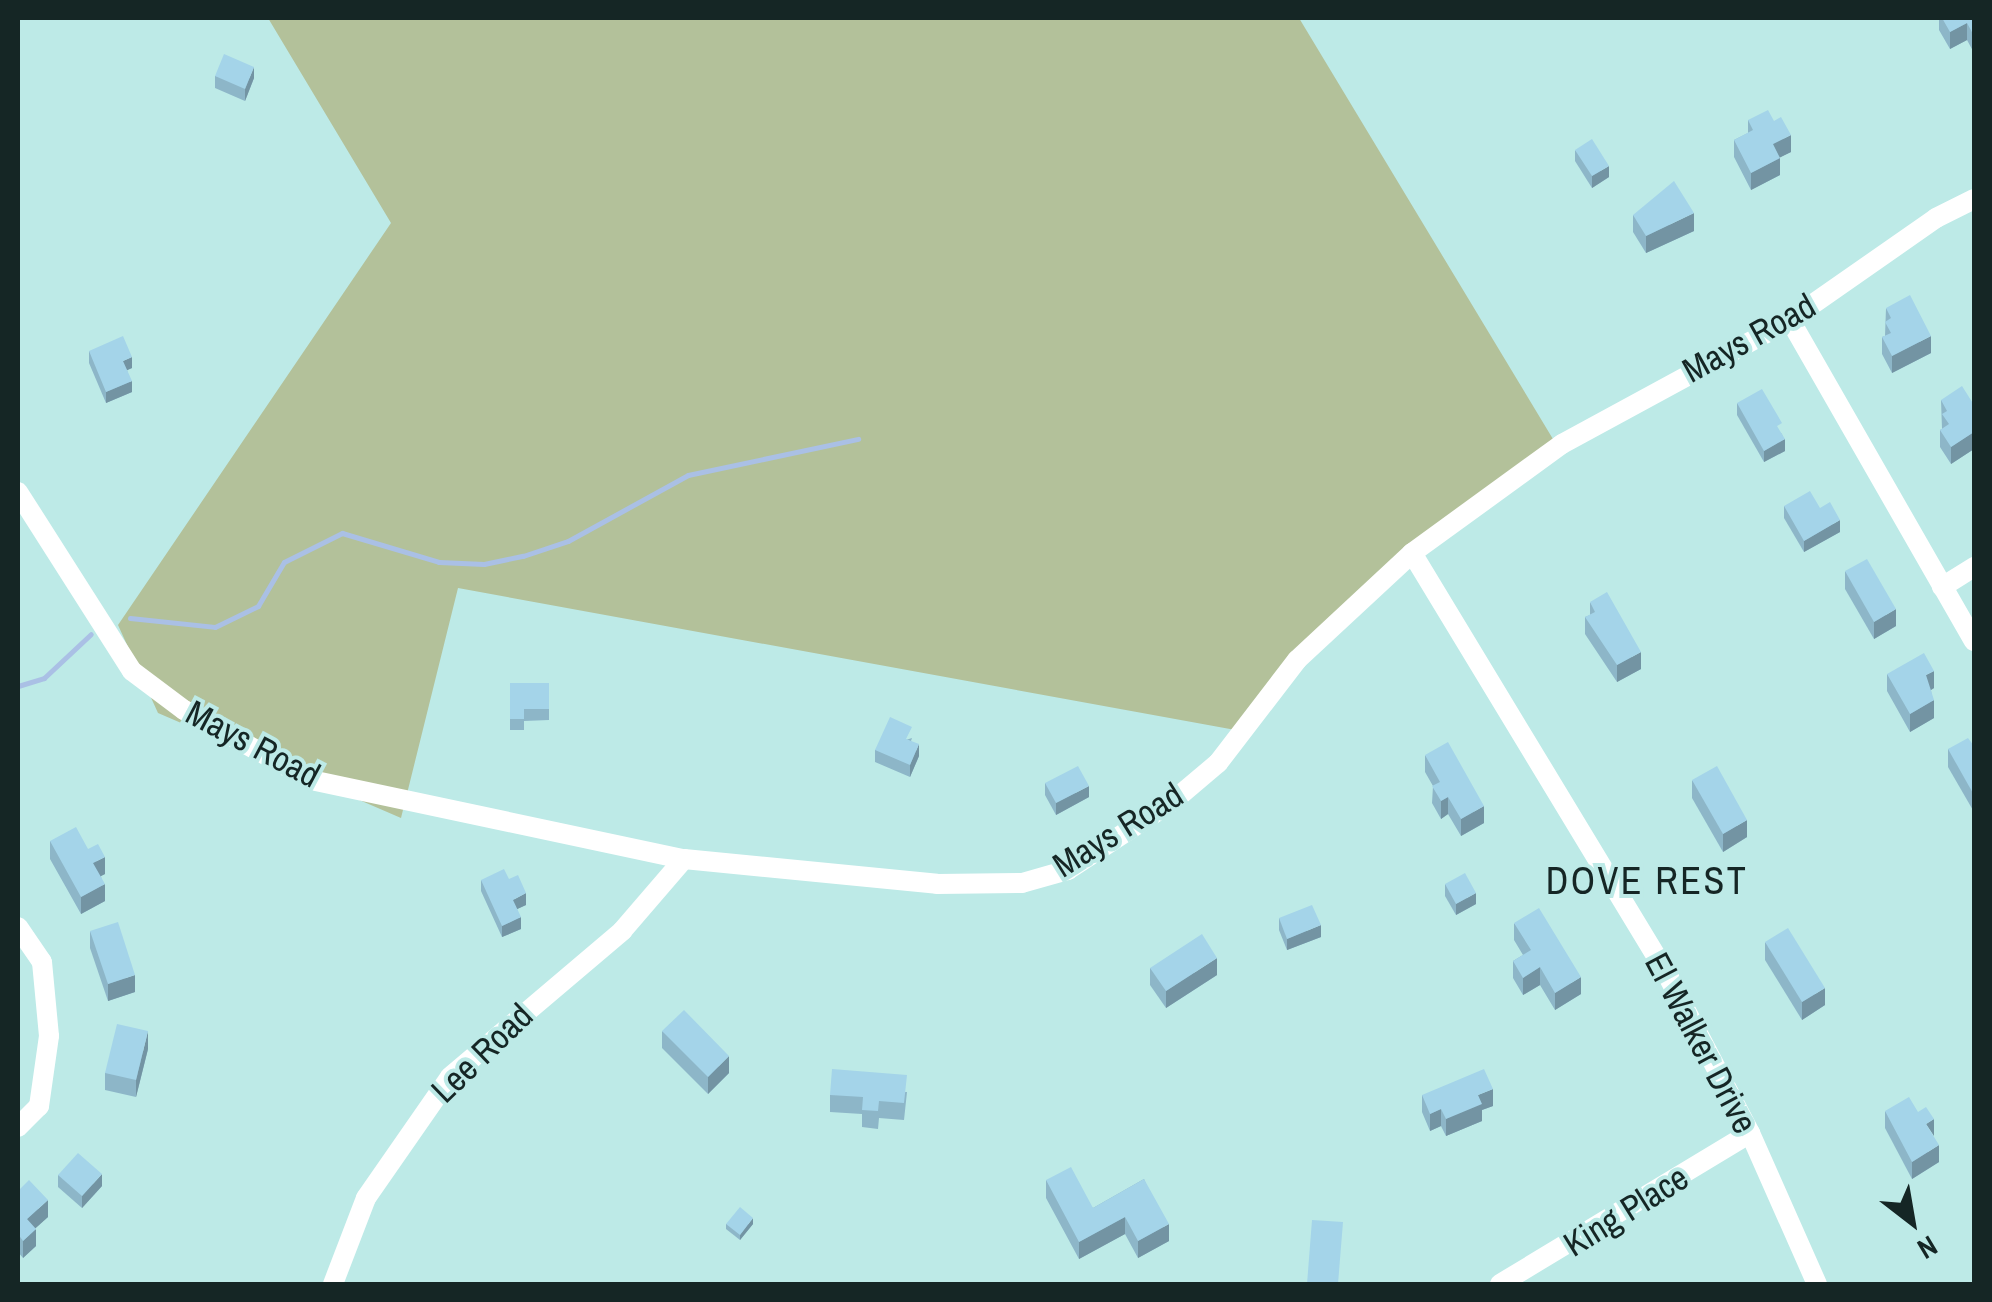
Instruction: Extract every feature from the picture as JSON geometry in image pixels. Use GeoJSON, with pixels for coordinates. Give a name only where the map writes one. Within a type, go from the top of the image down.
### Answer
{"type":"FeatureCollection","features":[{"type":"Feature","properties":{"kind":"street","name":"Mays Road"},"geometry":{"type":"LineString","coordinates":[[18,492],[132,671],[243,746],[312,780],[387,801],[576,832],[684,859],[937,884],[1022,883],[1068,870],[1218,763],[1296,660],[1412,553],[1562,444],[1790,320],[1936,218],[1974,199]]}},
{"type":"Feature","properties":{"kind":"street"},"geometry":{"type":"LineString","coordinates":[[1790,320],[1974,641]]}},
{"type":"Feature","properties":{"kind":"street","name":"El Walker Drive"},"geometry":{"type":"LineString","coordinates":[[1412,553],[1669,978],[1750,1134],[1817,1284]]}},
{"type":"Feature","properties":{"kind":"street"},"geometry":{"type":"LineString","coordinates":[[1942,586],[1974,567]]}},
{"type":"Feature","properties":{"kind":"street","name":"Lee Road"},"geometry":{"type":"LineString","coordinates":[[333,1284],[366,1198],[450,1077],[622,931],[684,859]]}},
{"type":"Feature","properties":{"kind":"street"},"geometry":{"type":"LineString","coordinates":[[18,926],[42,962],[49,1036],[40,1106],[18,1126]]}},
{"type":"Feature","properties":{"kind":"street","name":"King Place"},"geometry":{"type":"LineString","coordinates":[[1500,1284],[1750,1134]]}},
{"type":"Feature","properties":{"kind":"green space"},"geometry":{"type":"Polygon","coordinates":[[[268,18],[1299,18],[1562,454],[1339,617],[1241,731],[458,588],[401,818],[158,713],[118,625],[391,223],[268,18]]]}},
{"type":"Feature","properties":{"kind":"building"},"geometry":{"type":"Polygon","coordinates":[[[1942,18],[1974,18],[1974,33],[1967,23],[1950,32],[1942,18]]]}},
{"type":"Feature","properties":{"kind":"building"},"geometry":{"type":"Polygon","coordinates":[[[224,54],[254,67],[245,89],[215,76],[224,54]]]}},
{"type":"Feature","properties":{"kind":"building"},"geometry":{"type":"Polygon","coordinates":[[[1768,110],[1774,121],[1781,117],[1791,135],[1773,144],[1780,158],[1751,173],[1734,140],[1753,130],[1748,120],[1768,110]]]}},
{"type":"Feature","properties":{"kind":"building"},"geometry":{"type":"Polygon","coordinates":[[[1592,139],[1609,166],[1592,176],[1575,150],[1592,139]]]}},
{"type":"Feature","properties":{"kind":"building"},"geometry":{"type":"Polygon","coordinates":[[[1674,181],[1694,213],[1646,236],[1633,215],[1674,181]]]}},
{"type":"Feature","properties":{"kind":"building"},"geometry":{"type":"Polygon","coordinates":[[[1910,295],[1931,336],[1892,356],[1882,337],[1891,333],[1885,322],[1891,318],[1886,308],[1910,295]]]}},
{"type":"Feature","properties":{"kind":"building"},"geometry":{"type":"Polygon","coordinates":[[[123,336],[132,357],[123,361],[132,381],[106,392],[89,351],[123,336]]]}},
{"type":"Feature","properties":{"kind":"building"},"geometry":{"type":"Polygon","coordinates":[[[1962,386],[1974,405],[1974,432],[1951,447],[1940,430],[1949,424],[1942,414],[1947,411],[1941,400],[1962,386]]]}},
{"type":"Feature","properties":{"kind":"building"},"geometry":{"type":"Polygon","coordinates":[[[1762,389],[1782,423],[1777,426],[1785,439],[1764,451],[1737,403],[1762,389]]]}},
{"type":"Feature","properties":{"kind":"building"},"geometry":{"type":"Polygon","coordinates":[[[1810,491],[1820,508],[1830,502],[1840,520],[1804,541],[1784,506],[1810,491]]]}},
{"type":"Feature","properties":{"kind":"building"},"geometry":{"type":"Polygon","coordinates":[[[1867,559],[1896,609],[1874,622],[1845,571],[1867,559]]]}},
{"type":"Feature","properties":{"kind":"building"},"geometry":{"type":"Polygon","coordinates":[[[1607,592],[1641,652],[1617,665],[1585,617],[1595,612],[1590,602],[1607,592]]]}},
{"type":"Feature","properties":{"kind":"building"},"geometry":{"type":"Polygon","coordinates":[[[1924,653],[1934,671],[1926,675],[1934,700],[1910,714],[1887,674],[1924,653]]]}},
{"type":"Feature","properties":{"kind":"building"},"geometry":{"type":"Polygon","coordinates":[[[510,683],[549,683],[549,709],[524,709],[524,719],[510,719],[510,683]]]}},
{"type":"Feature","properties":{"kind":"building"},"geometry":{"type":"Polygon","coordinates":[[[890,717],[912,727],[906,739],[919,744],[910,765],[875,750],[890,717]]]}},
{"type":"Feature","properties":{"kind":"building"},"geometry":{"type":"Polygon","coordinates":[[[1968,738],[1974,746],[1974,795],[1948,749],[1968,738]]]}},
{"type":"Feature","properties":{"kind":"building"},"geometry":{"type":"Polygon","coordinates":[[[1448,742],[1484,806],[1461,819],[1448,797],[1441,801],[1432,786],[1440,782],[1425,755],[1448,742]]]}},
{"type":"Feature","properties":{"kind":"building"},"geometry":{"type":"Polygon","coordinates":[[[1078,766],[1089,786],[1056,803],[1045,783],[1078,766]]]}},
{"type":"Feature","properties":{"kind":"building"},"geometry":{"type":"Polygon","coordinates":[[[1717,766],[1747,820],[1723,834],[1692,780],[1717,766]]]}},
{"type":"Feature","properties":{"kind":"building"},"geometry":{"type":"Polygon","coordinates":[[[76,827],[88,849],[98,844],[105,857],[93,863],[105,884],[81,897],[50,841],[76,827]]]}},
{"type":"Feature","properties":{"kind":"building"},"geometry":{"type":"Polygon","coordinates":[[[504,869],[509,879],[518,875],[526,893],[513,900],[521,917],[502,926],[481,880],[504,869]]]}},
{"type":"Feature","properties":{"kind":"building"},"geometry":{"type":"Polygon","coordinates":[[[1465,873],[1476,893],[1456,904],[1445,884],[1465,873]]]}},
{"type":"Feature","properties":{"kind":"building"},"geometry":{"type":"Polygon","coordinates":[[[1312,905],[1321,925],[1287,939],[1279,918],[1312,905]]]}},
{"type":"Feature","properties":{"kind":"building"},"geometry":{"type":"Polygon","coordinates":[[[1539,908],[1581,977],[1555,993],[1540,967],[1523,978],[1513,961],[1531,950],[1514,923],[1539,908]]]}},
{"type":"Feature","properties":{"kind":"building"},"geometry":{"type":"Polygon","coordinates":[[[118,922],[135,975],[108,984],[90,931],[118,922]]]}},
{"type":"Feature","properties":{"kind":"building"},"geometry":{"type":"Polygon","coordinates":[[[1788,928],[1825,988],[1802,1002],[1765,942],[1788,928]]]}},
{"type":"Feature","properties":{"kind":"building"},"geometry":{"type":"Polygon","coordinates":[[[1202,934],[1217,958],[1166,991],[1150,968],[1202,934]]]}},
{"type":"Feature","properties":{"kind":"building"},"geometry":{"type":"Polygon","coordinates":[[[684,1010],[729,1056],[708,1077],[662,1031],[684,1010]]]}},
{"type":"Feature","properties":{"kind":"building"},"geometry":{"type":"Polygon","coordinates":[[[117,1024],[148,1031],[136,1080],[105,1073],[117,1024]]]}},
{"type":"Feature","properties":{"kind":"building"},"geometry":{"type":"Polygon","coordinates":[[[832,1069],[907,1075],[904,1103],[879,1101],[878,1111],[862,1110],[863,1097],[830,1095],[832,1069]]]}},
{"type":"Feature","properties":{"kind":"building"},"geometry":{"type":"Polygon","coordinates":[[[1484,1069],[1493,1089],[1478,1095],[1482,1104],[1446,1119],[1441,1109],[1430,1114],[1422,1095],[1484,1069]]]}},
{"type":"Feature","properties":{"kind":"building"},"geometry":{"type":"Polygon","coordinates":[[[1909,1097],[1918,1112],[1926,1107],[1934,1119],[1926,1124],[1939,1145],[1912,1162],[1885,1111],[1909,1097]]]}},
{"type":"Feature","properties":{"kind":"building"},"geometry":{"type":"Polygon","coordinates":[[[78,1153],[102,1174],[82,1196],[58,1175],[78,1153]]]}},
{"type":"Feature","properties":{"kind":"building"},"geometry":{"type":"Polygon","coordinates":[[[1071,1167],[1093,1208],[1144,1179],[1169,1224],[1138,1241],[1125,1217],[1079,1242],[1046,1180],[1071,1167]]]}},
{"type":"Feature","properties":{"kind":"building"},"geometry":{"type":"Polygon","coordinates":[[[29,1180],[48,1200],[27,1219],[36,1229],[23,1241],[18,1234],[18,1191],[29,1180]]]}},
{"type":"Feature","properties":{"kind":"building"},"geometry":{"type":"Polygon","coordinates":[[[740,1207],[753,1218],[740,1235],[726,1224],[740,1207]]]}},
{"type":"Feature","properties":{"kind":"building"},"geometry":{"type":"Polygon","coordinates":[[[1312,1220],[1343,1222],[1338,1284],[1307,1284],[1312,1220]]]}},
{"type":"Feature","properties":{"kind":"waterway"},"geometry":{"type":"LineString","coordinates":[[130,618],[215,627],[258,606],[284,562],[342,533],[439,562],[484,564],[523,556],[568,541],[688,475],[858,439]]}},
{"type":"Feature","properties":{"kind":"waterway"},"geometry":{"type":"LineString","coordinates":[[18,686],[44,678],[91,634]]}},
{"type":"Feature","properties":{"kind":"district","name":"DOVE REST"},"geometry":{"type":"Point","coordinates":[1647,881]}}]}
